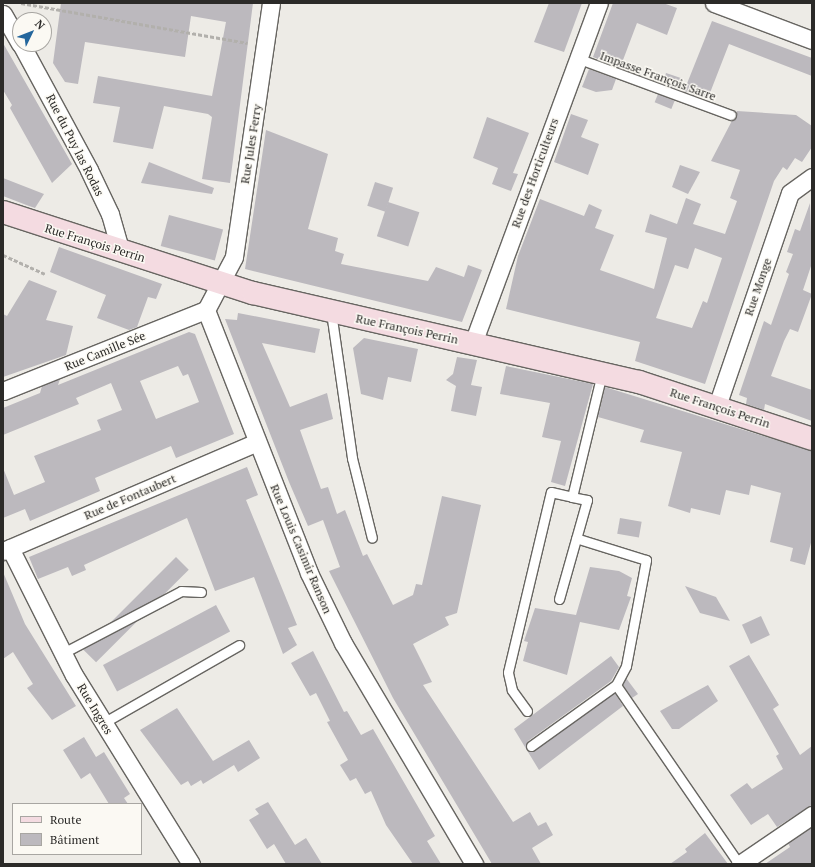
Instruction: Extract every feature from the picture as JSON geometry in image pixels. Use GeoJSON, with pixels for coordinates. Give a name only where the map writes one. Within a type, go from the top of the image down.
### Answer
{"type":"FeatureCollection","features":[{"type":"Feature","properties":{"kind":"main road","name":"Rue François Perrin"},"geometry":{"type":"LineString","coordinates":[[3,212],[221,282],[331,312],[602,373],[718,406],[812,439]]}},
{"type":"Feature","properties":{"kind":"street","name":"Rue Jules Ferry"},"geometry":{"type":"LineString","coordinates":[[221,282],[234,257],[272,3]]}},
{"type":"Feature","properties":{"kind":"street","name":"Rue des Horticulteurs"},"geometry":{"type":"LineString","coordinates":[[473,344],[577,58],[599,3]]}},
{"type":"Feature","properties":{"kind":"street"},"geometry":{"type":"LineString","coordinates":[[714,3],[812,40]]}},
{"type":"Feature","properties":{"kind":"street","name":"Rue du Puy las Rodas"},"geometry":{"type":"LineString","coordinates":[[3,14],[12,29]]}},
{"type":"Feature","properties":{"kind":"street","name":"Rue du Puy las Rodas"},"geometry":{"type":"LineString","coordinates":[[25,52],[92,176],[110,214],[120,250]]}},
{"type":"Feature","properties":{"kind":"street","name":"Rue Monge"},"geometry":{"type":"LineString","coordinates":[[718,406],[790,193],[812,177]]}},
{"type":"Feature","properties":{"kind":"street"},"geometry":{"type":"LineString","coordinates":[[206,310],[221,282]]}},
{"type":"Feature","properties":{"kind":"street","name":"Rue Camille Sée"},"geometry":{"type":"LineString","coordinates":[[3,391],[206,310]]}},
{"type":"Feature","properties":{"kind":"street","name":"Rue Louis Casimir Ranson"},"geometry":{"type":"LineString","coordinates":[[206,310],[309,573],[343,643],[474,864]]}},
{"type":"Feature","properties":{"kind":"street","name":"Rue de Fontaubert"},"geometry":{"type":"LineString","coordinates":[[7,550],[257,442]]}},
{"type":"Feature","properties":{"kind":"street","name":"Rue Ingres"},"geometry":{"type":"LineString","coordinates":[[7,550],[103,723],[192,864]]}},
{"type":"Feature","properties":{"kind":"street"},"geometry":{"type":"LineString","coordinates":[[739,864],[812,815]]}},
{"type":"Feature","properties":{"kind":"lane","name":"Impasse François Sarre"},"geometry":{"type":"LineString","coordinates":[[577,58],[731,115]]}},
{"type":"Feature","properties":{"kind":"lane"},"geometry":{"type":"LineString","coordinates":[[331,312],[352,458],[372,538]]}},
{"type":"Feature","properties":{"kind":"lane"},"geometry":{"type":"LineString","coordinates":[[572,497],[602,373]]}},
{"type":"Feature","properties":{"kind":"lane"},"geometry":{"type":"LineString","coordinates":[[526,711],[512,690],[508,672],[551,492],[587,500],[559,599]]}},
{"type":"Feature","properties":{"kind":"lane"},"geometry":{"type":"LineString","coordinates":[[530,746],[616,685],[626,666],[646,560],[576,538]]}},
{"type":"Feature","properties":{"kind":"lane"},"geometry":{"type":"LineString","coordinates":[[63,653],[181,590],[201,592]]}},
{"type":"Feature","properties":{"kind":"lane"},"geometry":{"type":"LineString","coordinates":[[103,723],[239,645]]}},
{"type":"Feature","properties":{"kind":"lane"},"geometry":{"type":"LineString","coordinates":[[616,685],[739,864]]}},
{"type":"Feature","properties":{"kind":"path"},"geometry":{"type":"LineString","coordinates":[[21,3],[253,44]]}},
{"type":"Feature","properties":{"kind":"path"},"geometry":{"type":"LineString","coordinates":[[3,256],[45,274]]}},
{"type":"Feature","properties":{"kind":"building"},"geometry":{"type":"Polygon","coordinates":[[[61,3],[253,3],[230,183],[202,179],[212,117],[208,114],[164,106],[153,149],[113,142],[120,107],[93,103],[98,76],[212,96],[226,22],[191,16],[185,57],[85,42],[78,84],[65,82],[53,63],[61,3]]]}},
{"type":"Feature","properties":{"kind":"building"},"geometry":{"type":"Polygon","coordinates":[[[549,3],[582,3],[564,52],[534,42],[549,3]]]}},
{"type":"Feature","properties":{"kind":"building"},"geometry":{"type":"Polygon","coordinates":[[[613,3],[663,3],[677,8],[667,35],[637,23],[620,68],[593,57],[613,3]]]}},
{"type":"Feature","properties":{"kind":"building"},"geometry":{"type":"Polygon","coordinates":[[[712,21],[812,58],[812,76],[729,44],[708,98],[684,91],[712,21]]]}},
{"type":"Feature","properties":{"kind":"building"},"geometry":{"type":"Polygon","coordinates":[[[3,43],[72,164],[52,183],[10,108],[12,105],[3,90],[3,43]]]}},
{"type":"Feature","properties":{"kind":"building"},"geometry":{"type":"Polygon","coordinates":[[[589,69],[616,79],[612,90],[596,92],[582,87],[589,69]]]}},
{"type":"Feature","properties":{"kind":"building"},"geometry":{"type":"Polygon","coordinates":[[[666,73],[683,79],[679,89],[662,83],[666,73]]]}},
{"type":"Feature","properties":{"kind":"building"},"geometry":{"type":"Polygon","coordinates":[[[658,94],[675,101],[671,109],[655,102],[658,94]]]}},
{"type":"Feature","properties":{"kind":"building"},"geometry":{"type":"Polygon","coordinates":[[[737,111],[796,115],[812,126],[812,147],[802,162],[795,158],[787,170],[783,167],[774,181],[705,384],[635,361],[640,342],[506,309],[518,256],[540,199],[584,216],[589,204],[602,210],[595,228],[614,235],[600,270],[654,289],[667,238],[645,232],[650,214],[677,224],[686,198],[701,204],[693,224],[725,234],[737,201],[730,198],[740,170],[711,161],[737,111]],[[695,248],[688,269],[675,265],[656,318],[692,328],[703,301],[707,303],[722,258],[695,248]]]}},
{"type":"Feature","properties":{"kind":"building"},"geometry":{"type":"Polygon","coordinates":[[[571,114],[588,120],[581,137],[599,144],[588,175],[554,162],[571,114]]]}},
{"type":"Feature","properties":{"kind":"building"},"geometry":{"type":"Polygon","coordinates":[[[487,117],[529,133],[513,173],[518,174],[511,191],[492,184],[498,168],[473,158],[487,117]]]}},
{"type":"Feature","properties":{"kind":"building"},"geometry":{"type":"Polygon","coordinates":[[[266,130],[328,154],[308,229],[338,238],[335,251],[344,254],[341,264],[428,281],[436,267],[464,277],[468,265],[482,270],[462,322],[245,269],[266,130]]]}},
{"type":"Feature","properties":{"kind":"building"},"geometry":{"type":"Polygon","coordinates":[[[149,162],[214,188],[212,194],[141,183],[149,162]]]}},
{"type":"Feature","properties":{"kind":"building"},"geometry":{"type":"Polygon","coordinates":[[[680,165],[700,172],[688,194],[672,187],[680,165]]]}},
{"type":"Feature","properties":{"kind":"building"},"geometry":{"type":"Polygon","coordinates":[[[3,178],[44,194],[35,208],[3,196],[3,178]]]}},
{"type":"Feature","properties":{"kind":"building"},"geometry":{"type":"Polygon","coordinates":[[[375,182],[393,188],[385,212],[367,206],[375,182]]]}},
{"type":"Feature","properties":{"kind":"building"},"geometry":{"type":"Polygon","coordinates":[[[388,202],[419,212],[408,246],[377,236],[388,202]]]}},
{"type":"Feature","properties":{"kind":"building"},"geometry":{"type":"Polygon","coordinates":[[[810,203],[812,263],[803,290],[812,294],[798,332],[790,329],[771,376],[812,390],[812,421],[765,404],[764,410],[746,404],[747,398],[739,395],[764,321],[771,325],[789,274],[786,272],[793,254],[787,252],[795,229],[800,231],[810,203]]]}},
{"type":"Feature","properties":{"kind":"building"},"geometry":{"type":"Polygon","coordinates":[[[169,215],[223,229],[215,260],[161,246],[169,215]]]}},
{"type":"Feature","properties":{"kind":"building"},"geometry":{"type":"Polygon","coordinates":[[[59,247],[162,284],[156,299],[148,297],[137,327],[129,330],[97,318],[106,295],[50,272],[59,247]]]}},
{"type":"Feature","properties":{"kind":"building"},"geometry":{"type":"Polygon","coordinates":[[[29,280],[57,291],[46,320],[73,326],[66,355],[3,377],[3,314],[7,316],[29,280]]]}},
{"type":"Feature","properties":{"kind":"building"},"geometry":{"type":"Polygon","coordinates":[[[238,313],[320,329],[315,353],[262,343],[290,407],[327,393],[333,419],[300,430],[321,489],[328,487],[337,514],[345,510],[363,556],[367,554],[393,605],[413,595],[416,584],[422,585],[442,496],[481,505],[457,613],[445,617],[449,625],[413,644],[432,682],[423,685],[513,822],[530,812],[538,826],[546,822],[553,835],[532,848],[541,864],[492,864],[393,698],[329,571],[340,567],[323,520],[308,526],[289,482],[225,319],[237,320],[238,313]]]}},
{"type":"Feature","properties":{"kind":"building"},"geometry":{"type":"Polygon","coordinates":[[[189,332],[195,334],[234,434],[176,458],[171,446],[95,478],[100,491],[30,521],[25,509],[3,518],[3,468],[14,495],[45,482],[34,456],[101,430],[97,420],[122,410],[111,383],[76,398],[79,404],[3,435],[3,408],[40,393],[42,386],[60,379],[58,385],[189,332]],[[178,366],[140,381],[156,419],[199,402],[188,374],[183,376],[178,366]]]}},
{"type":"Feature","properties":{"kind":"building"},"geometry":{"type":"Polygon","coordinates":[[[364,338],[418,349],[411,382],[388,377],[383,400],[361,394],[353,348],[364,338]]]}},
{"type":"Feature","properties":{"kind":"building"},"geometry":{"type":"Polygon","coordinates":[[[457,357],[477,360],[471,385],[482,387],[476,416],[451,411],[456,386],[446,380],[453,374],[457,357]]]}},
{"type":"Feature","properties":{"kind":"building"},"geometry":{"type":"Polygon","coordinates":[[[506,366],[593,384],[565,486],[551,482],[561,441],[542,437],[550,403],[500,394],[506,366]]]}},
{"type":"Feature","properties":{"kind":"building"},"geometry":{"type":"Polygon","coordinates":[[[605,387],[812,451],[812,539],[805,565],[790,561],[793,548],[770,542],[781,493],[751,485],[749,495],[726,490],[720,515],[691,508],[690,513],[668,506],[682,452],[640,442],[644,430],[598,417],[605,387]]]}},
{"type":"Feature","properties":{"kind":"building"},"geometry":{"type":"Polygon","coordinates":[[[247,467],[258,495],[246,500],[297,625],[288,628],[297,645],[283,654],[254,577],[215,591],[187,518],[84,565],[86,570],[72,576],[68,567],[38,579],[29,557],[247,467]]]}},
{"type":"Feature","properties":{"kind":"building"},"geometry":{"type":"Polygon","coordinates":[[[620,518],[642,522],[639,538],[617,534],[620,518]]]}},
{"type":"Feature","properties":{"kind":"building"},"geometry":{"type":"Polygon","coordinates":[[[176,557],[189,570],[96,662],[83,650],[176,557]]]}},
{"type":"Feature","properties":{"kind":"building"},"geometry":{"type":"Polygon","coordinates":[[[590,567],[619,571],[632,578],[627,596],[631,597],[619,630],[580,622],[567,675],[523,661],[528,642],[524,641],[535,608],[576,615],[590,567]]]}},
{"type":"Feature","properties":{"kind":"building"},"geometry":{"type":"Polygon","coordinates":[[[3,572],[25,624],[76,706],[52,720],[27,688],[33,684],[13,652],[3,659],[3,572]]]}},
{"type":"Feature","properties":{"kind":"building"},"geometry":{"type":"Polygon","coordinates":[[[685,586],[716,597],[730,621],[700,613],[685,586]]]}},
{"type":"Feature","properties":{"kind":"building"},"geometry":{"type":"Polygon","coordinates":[[[216,605],[230,631],[117,692],[103,665],[216,605]]]}},
{"type":"Feature","properties":{"kind":"building"},"geometry":{"type":"Polygon","coordinates":[[[761,616],[770,635],[751,644],[742,625],[761,616]]]}},
{"type":"Feature","properties":{"kind":"building"},"geometry":{"type":"Polygon","coordinates":[[[313,651],[344,712],[347,711],[361,735],[373,729],[435,836],[427,841],[441,864],[413,864],[386,825],[371,791],[365,794],[356,778],[350,781],[340,765],[348,760],[327,722],[330,721],[316,693],[310,696],[291,663],[313,651]]]}},
{"type":"Feature","properties":{"kind":"building"},"geometry":{"type":"Polygon","coordinates":[[[749,655],[779,705],[773,709],[800,755],[812,746],[812,805],[777,827],[768,814],[751,825],[730,795],[747,783],[752,789],[783,769],[776,756],[779,754],[729,666],[749,655]]]}},
{"type":"Feature","properties":{"kind":"building"},"geometry":{"type":"Polygon","coordinates":[[[611,656],[619,667],[611,681],[528,741],[526,749],[514,729],[611,656]]]}},
{"type":"Feature","properties":{"kind":"building"},"geometry":{"type":"Polygon","coordinates":[[[626,678],[638,694],[632,698],[623,685],[626,678]]]}},
{"type":"Feature","properties":{"kind":"building"},"geometry":{"type":"Polygon","coordinates":[[[708,685],[718,701],[679,729],[672,729],[660,711],[708,685]]]}},
{"type":"Feature","properties":{"kind":"building"},"geometry":{"type":"Polygon","coordinates":[[[615,693],[623,706],[539,770],[526,749],[534,751],[615,693]]]}},
{"type":"Feature","properties":{"kind":"building"},"geometry":{"type":"Polygon","coordinates":[[[177,708],[213,761],[249,740],[260,758],[238,772],[234,765],[203,784],[201,780],[191,786],[188,781],[181,785],[140,730],[177,708]]]}},
{"type":"Feature","properties":{"kind":"building"},"geometry":{"type":"Polygon","coordinates":[[[84,737],[96,757],[104,752],[130,794],[124,798],[127,803],[108,803],[90,773],[81,779],[63,750],[84,737]]]}},
{"type":"Feature","properties":{"kind":"building"},"geometry":{"type":"Polygon","coordinates":[[[268,802],[295,845],[306,838],[322,864],[286,864],[274,844],[267,849],[249,820],[259,814],[255,809],[268,802]]]}},
{"type":"Feature","properties":{"kind":"building"},"geometry":{"type":"Polygon","coordinates":[[[812,827],[812,864],[765,864],[790,847],[788,843],[812,827]]]}},
{"type":"Feature","properties":{"kind":"building"},"geometry":{"type":"Polygon","coordinates":[[[705,833],[728,864],[670,864],[687,852],[685,849],[705,833]]]}}]}
